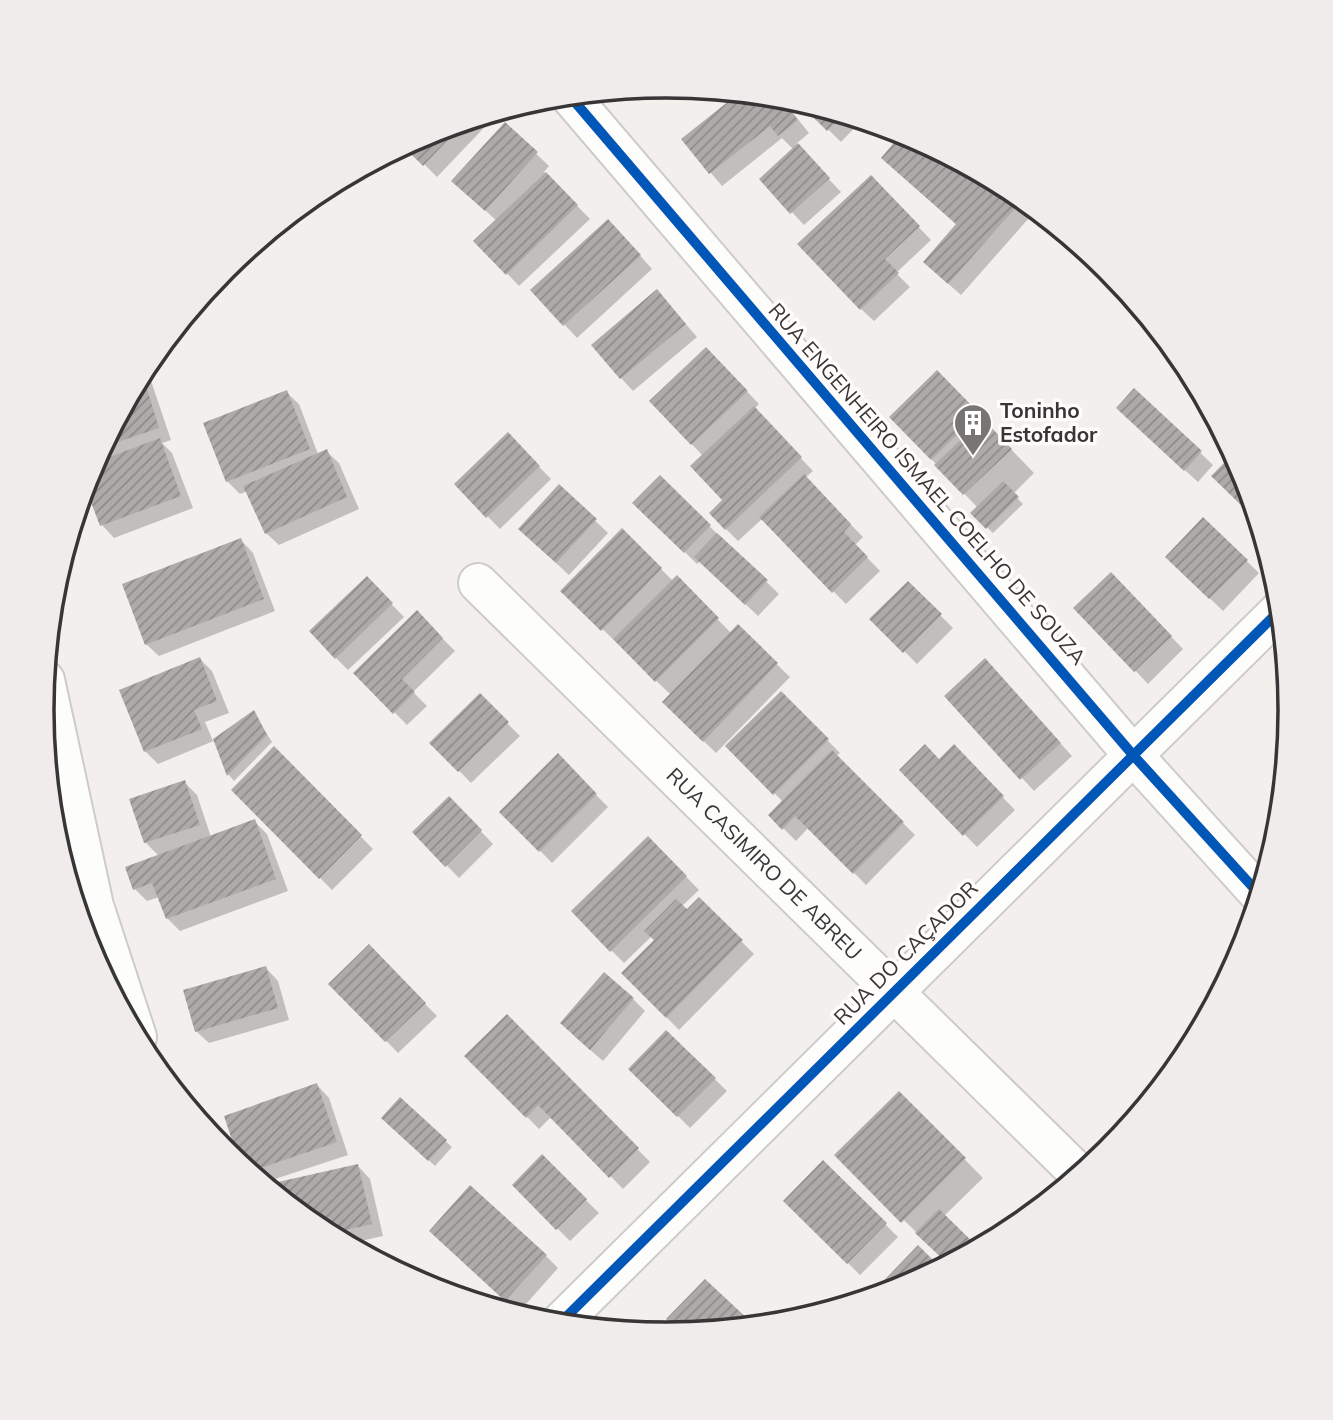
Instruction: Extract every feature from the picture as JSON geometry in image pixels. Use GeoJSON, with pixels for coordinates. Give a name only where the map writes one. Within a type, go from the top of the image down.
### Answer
{"type":"FeatureCollection","features":[{"type":"Feature","properties":{"kind":"street","name":"RUA ENGENHEIRO ISMAEL COELHO DE SOUZA"},"geometry":{"type":"LineString","coordinates":[[583,104],[1133,755],[1252,887]]}},
{"type":"Feature","properties":{"kind":"street","name":"RUA CASIMIRO DE ABREU"},"geometry":{"type":"LineString","coordinates":[[478,583],[1073,1168]]}},
{"type":"Feature","properties":{"kind":"street","name":"RUA DO CAÇADOR"},"geometry":{"type":"LineString","coordinates":[[569,1314],[1272,618]]}},
{"type":"Feature","properties":{"kind":"street"},"geometry":{"type":"LineString","coordinates":[[55,725],[94,906],[120,986]]}},
{"type":"Feature","properties":{"kind":"building"},"geometry":{"type":"Polygon","coordinates":[[[729,101],[791,111],[798,120],[778,136],[770,126],[709,174],[681,139],[729,101]]]}},
{"type":"Feature","properties":{"kind":"building"},"geometry":{"type":"Polygon","coordinates":[[[812,116],[836,122],[827,131],[812,116]]]}},
{"type":"Feature","properties":{"kind":"building"},"geometry":{"type":"Polygon","coordinates":[[[505,122],[538,152],[485,211],[451,181],[505,122]]]}},
{"type":"Feature","properties":{"kind":"building"},"geometry":{"type":"Polygon","coordinates":[[[451,137],[423,166],[411,154],[451,137]]]}},
{"type":"Feature","properties":{"kind":"building"},"geometry":{"type":"Polygon","coordinates":[[[895,142],[973,180],[1016,207],[948,284],[923,262],[956,224],[881,158],[895,142]]]}},
{"type":"Feature","properties":{"kind":"building"},"geometry":{"type":"Polygon","coordinates":[[[798,143],[830,178],[790,214],[759,179],[798,143]]]}},
{"type":"Feature","properties":{"kind":"building"},"geometry":{"type":"Polygon","coordinates":[[[546,172],[578,205],[506,275],[473,241],[546,172]]]}},
{"type":"Feature","properties":{"kind":"building"},"geometry":{"type":"Polygon","coordinates":[[[871,175],[920,226],[885,259],[899,273],[860,310],[797,244],[871,175]]]}},
{"type":"Feature","properties":{"kind":"building"},"geometry":{"type":"Polygon","coordinates":[[[608,219],[641,255],[563,326],[530,290],[608,219]]]}},
{"type":"Feature","properties":{"kind":"building"},"geometry":{"type":"Polygon","coordinates":[[[657,289],[686,324],[620,379],[591,345],[657,289]]]}},
{"type":"Feature","properties":{"kind":"building"},"geometry":{"type":"Polygon","coordinates":[[[706,347],[748,391],[691,445],[649,401],[706,347]]]}},
{"type":"Feature","properties":{"kind":"building"},"geometry":{"type":"Polygon","coordinates":[[[937,370],[979,413],[931,460],[889,417],[937,370]]]}},
{"type":"Feature","properties":{"kind":"building"},"geometry":{"type":"Polygon","coordinates":[[[146,387],[159,428],[115,443],[146,387]]]}},
{"type":"Feature","properties":{"kind":"building"},"geometry":{"type":"Polygon","coordinates":[[[1134,388],[1202,451],[1184,471],[1116,408],[1134,388]]]}},
{"type":"Feature","properties":{"kind":"building"},"geometry":{"type":"Polygon","coordinates":[[[287,390],[310,449],[226,482],[203,423],[287,390]]]}},
{"type":"Feature","properties":{"kind":"building"},"geometry":{"type":"Polygon","coordinates":[[[754,406],[802,457],[725,530],[709,513],[722,500],[690,466],[754,406]]]}},
{"type":"Feature","properties":{"kind":"building","name":"Toninho Estofador"},"geometry":{"type":"Polygon","coordinates":[[[983,419],[1012,449],[963,495],[934,465],[983,419]]]}},
{"type":"Feature","properties":{"kind":"building"},"geometry":{"type":"Polygon","coordinates":[[[508,432],[540,466],[486,518],[454,484],[508,432]]]}},
{"type":"Feature","properties":{"kind":"building"},"geometry":{"type":"Polygon","coordinates":[[[160,438],[181,496],[100,526],[91,502],[109,457],[160,438]]]}},
{"type":"Feature","properties":{"kind":"building"},"geometry":{"type":"Polygon","coordinates":[[[327,449],[347,497],[265,534],[243,486],[327,449]]]}},
{"type":"Feature","properties":{"kind":"building"},"geometry":{"type":"Polygon","coordinates":[[[1226,461],[1244,508],[1211,476],[1226,461]]]}},
{"type":"Feature","properties":{"kind":"building"},"geometry":{"type":"Polygon","coordinates":[[[804,474],[851,524],[844,532],[868,557],[832,593],[759,517],[804,474]]]}},
{"type":"Feature","properties":{"kind":"building"},"geometry":{"type":"Polygon","coordinates":[[[660,475],[711,525],[684,553],[632,503],[660,475]]]}},
{"type":"Feature","properties":{"kind":"building"},"geometry":{"type":"Polygon","coordinates":[[[1003,481],[1019,497],[986,529],[970,513],[1003,481]]]}},
{"type":"Feature","properties":{"kind":"building"},"geometry":{"type":"Polygon","coordinates":[[[559,484],[597,519],[556,563],[518,529],[559,484]]]}},
{"type":"Feature","properties":{"kind":"building"},"geometry":{"type":"Polygon","coordinates":[[[1203,517],[1248,560],[1209,599],[1165,557],[1203,517]]]}},
{"type":"Feature","properties":{"kind":"building"},"geometry":{"type":"Polygon","coordinates":[[[622,528],[662,568],[601,631],[560,591],[622,528]]]}},
{"type":"Feature","properties":{"kind":"building"},"geometry":{"type":"Polygon","coordinates":[[[717,533],[768,580],[745,605],[694,557],[717,533]]]}},
{"type":"Feature","properties":{"kind":"building"},"geometry":{"type":"Polygon","coordinates":[[[241,538],[264,599],[145,645],[122,584],[241,538]]]}},
{"type":"Feature","properties":{"kind":"building"},"geometry":{"type":"Polygon","coordinates":[[[1111,572],[1172,636],[1134,672],[1073,608],[1111,572]]]}},
{"type":"Feature","properties":{"kind":"building"},"geometry":{"type":"Polygon","coordinates":[[[677,575],[719,618],[655,682],[613,639],[677,575]]]}},
{"type":"Feature","properties":{"kind":"building"},"geometry":{"type":"Polygon","coordinates":[[[367,576],[393,603],[335,659],[309,631],[367,576]]]}},
{"type":"Feature","properties":{"kind":"building"},"geometry":{"type":"Polygon","coordinates":[[[908,581],[942,614],[903,653],[869,619],[908,581]]]}},
{"type":"Feature","properties":{"kind":"building"},"geometry":{"type":"Polygon","coordinates":[[[417,610],[443,638],[402,679],[415,692],[393,714],[353,673],[417,610]]]}},
{"type":"Feature","properties":{"kind":"building"},"geometry":{"type":"Polygon","coordinates":[[[738,624],[778,663],[703,742],[662,702],[738,624]]]}},
{"type":"Feature","properties":{"kind":"building"},"geometry":{"type":"Polygon","coordinates":[[[200,657],[217,701],[194,710],[202,729],[144,752],[119,690],[200,657]]]}},
{"type":"Feature","properties":{"kind":"building"},"geometry":{"type":"Polygon","coordinates":[[[985,658],[1061,743],[1020,780],[944,696],[985,658]]]}},
{"type":"Feature","properties":{"kind":"building"},"geometry":{"type":"Polygon","coordinates":[[[781,691],[829,739],[773,795],[725,746],[781,691]]]}},
{"type":"Feature","properties":{"kind":"building"},"geometry":{"type":"Polygon","coordinates":[[[480,693],[509,722],[458,772],[429,743],[480,693]]]}},
{"type":"Feature","properties":{"kind":"building"},"geometry":{"type":"Polygon","coordinates":[[[254,710],[267,735],[227,776],[213,739],[254,710]]]}},
{"type":"Feature","properties":{"kind":"building"},"geometry":{"type":"Polygon","coordinates":[[[925,744],[939,759],[954,744],[1004,796],[963,836],[899,770],[925,744]]]}},
{"type":"Feature","properties":{"kind":"building"},"geometry":{"type":"Polygon","coordinates":[[[274,746],[362,835],[319,879],[231,790],[274,746]]]}},
{"type":"Feature","properties":{"kind":"building"},"geometry":{"type":"Polygon","coordinates":[[[832,750],[904,822],[853,874],[795,816],[782,830],[768,815],[832,750]]]}},
{"type":"Feature","properties":{"kind":"building"},"geometry":{"type":"Polygon","coordinates":[[[558,753],[597,794],[539,852],[499,812],[558,753]]]}},
{"type":"Feature","properties":{"kind":"building"},"geometry":{"type":"Polygon","coordinates":[[[185,780],[200,825],[144,843],[129,799],[185,780]]]}},
{"type":"Feature","properties":{"kind":"building"},"geometry":{"type":"Polygon","coordinates":[[[449,796],[482,830],[445,867],[412,832],[449,796]]]}},
{"type":"Feature","properties":{"kind":"building"},"geometry":{"type":"Polygon","coordinates":[[[255,819],[276,879],[166,919],[152,883],[133,890],[125,867],[255,819]]]}},
{"type":"Feature","properties":{"kind":"building"},"geometry":{"type":"Polygon","coordinates":[[[648,836],[687,876],[610,952],[571,911],[648,836]]]}},
{"type":"Feature","properties":{"kind":"building"},"geometry":{"type":"Polygon","coordinates":[[[699,897],[743,940],[666,1018],[621,973],[654,940],[644,931],[676,899],[687,909],[699,897]]]}},
{"type":"Feature","properties":{"kind":"building"},"geometry":{"type":"Polygon","coordinates":[[[369,944],[426,1003],[385,1042],[328,984],[369,944]]]}},
{"type":"Feature","properties":{"kind":"building"},"geometry":{"type":"Polygon","coordinates":[[[266,966],[278,1008],[195,1032],[183,990],[266,966]]]}},
{"type":"Feature","properties":{"kind":"building"},"geometry":{"type":"Polygon","coordinates":[[[604,972],[634,998],[590,1050],[560,1023],[604,972]]]}},
{"type":"Feature","properties":{"kind":"building"},"geometry":{"type":"Polygon","coordinates":[[[507,1014],[639,1148],[609,1178],[538,1105],[526,1118],[464,1056],[507,1014]]]}},
{"type":"Feature","properties":{"kind":"building"},"geometry":{"type":"Polygon","coordinates":[[[666,1030],[716,1078],[677,1117],[628,1069],[666,1030]]]}},
{"type":"Feature","properties":{"kind":"building"},"geometry":{"type":"Polygon","coordinates":[[[317,1083],[337,1142],[261,1168],[232,1141],[224,1116],[317,1083]]]}},
{"type":"Feature","properties":{"kind":"building"},"geometry":{"type":"Polygon","coordinates":[[[899,1091],[966,1158],[901,1223],[834,1155],[899,1091]]]}},
{"type":"Feature","properties":{"kind":"building"},"geometry":{"type":"Polygon","coordinates":[[[400,1097],[447,1140],[428,1161],[381,1118],[400,1097]]]}},
{"type":"Feature","properties":{"kind":"building"},"geometry":{"type":"Polygon","coordinates":[[[542,1154],[587,1199],[556,1230],[512,1185],[542,1154]]]}},
{"type":"Feature","properties":{"kind":"building"},"geometry":{"type":"Polygon","coordinates":[[[823,1160],[887,1223],[847,1264],[783,1201],[823,1160]]]}},
{"type":"Feature","properties":{"kind":"building"},"geometry":{"type":"Polygon","coordinates":[[[358,1164],[372,1224],[344,1230],[277,1182],[358,1164]]]}},
{"type":"Feature","properties":{"kind":"building"},"geometry":{"type":"Polygon","coordinates":[[[470,1185],[547,1255],[506,1300],[429,1231],[470,1185]]]}},
{"type":"Feature","properties":{"kind":"building"},"geometry":{"type":"Polygon","coordinates":[[[939,1209],[972,1241],[941,1257],[915,1233],[939,1209]]]}},
{"type":"Feature","properties":{"kind":"building"},"geometry":{"type":"Polygon","coordinates":[[[918,1245],[934,1261],[901,1276],[881,1283],[918,1245]]]}},
{"type":"Feature","properties":{"kind":"building"},"geometry":{"type":"Polygon","coordinates":[[[705,1279],[746,1317],[707,1321],[669,1322],[666,1319],[705,1279]]]}},
{"type":"Feature","properties":{"kind":"cycle path"},"geometry":{"type":"LineString","coordinates":[[577,105],[1133,755],[1252,887]]}},
{"type":"Feature","properties":{"kind":"cycle path"},"geometry":{"type":"LineString","coordinates":[[569,1314],[1272,618]]}},
{"type":"Feature","properties":{"kind":"place","name":"Toninho Estofador"},"geometry":{"type":"Point","coordinates":[973,457]}}]}
